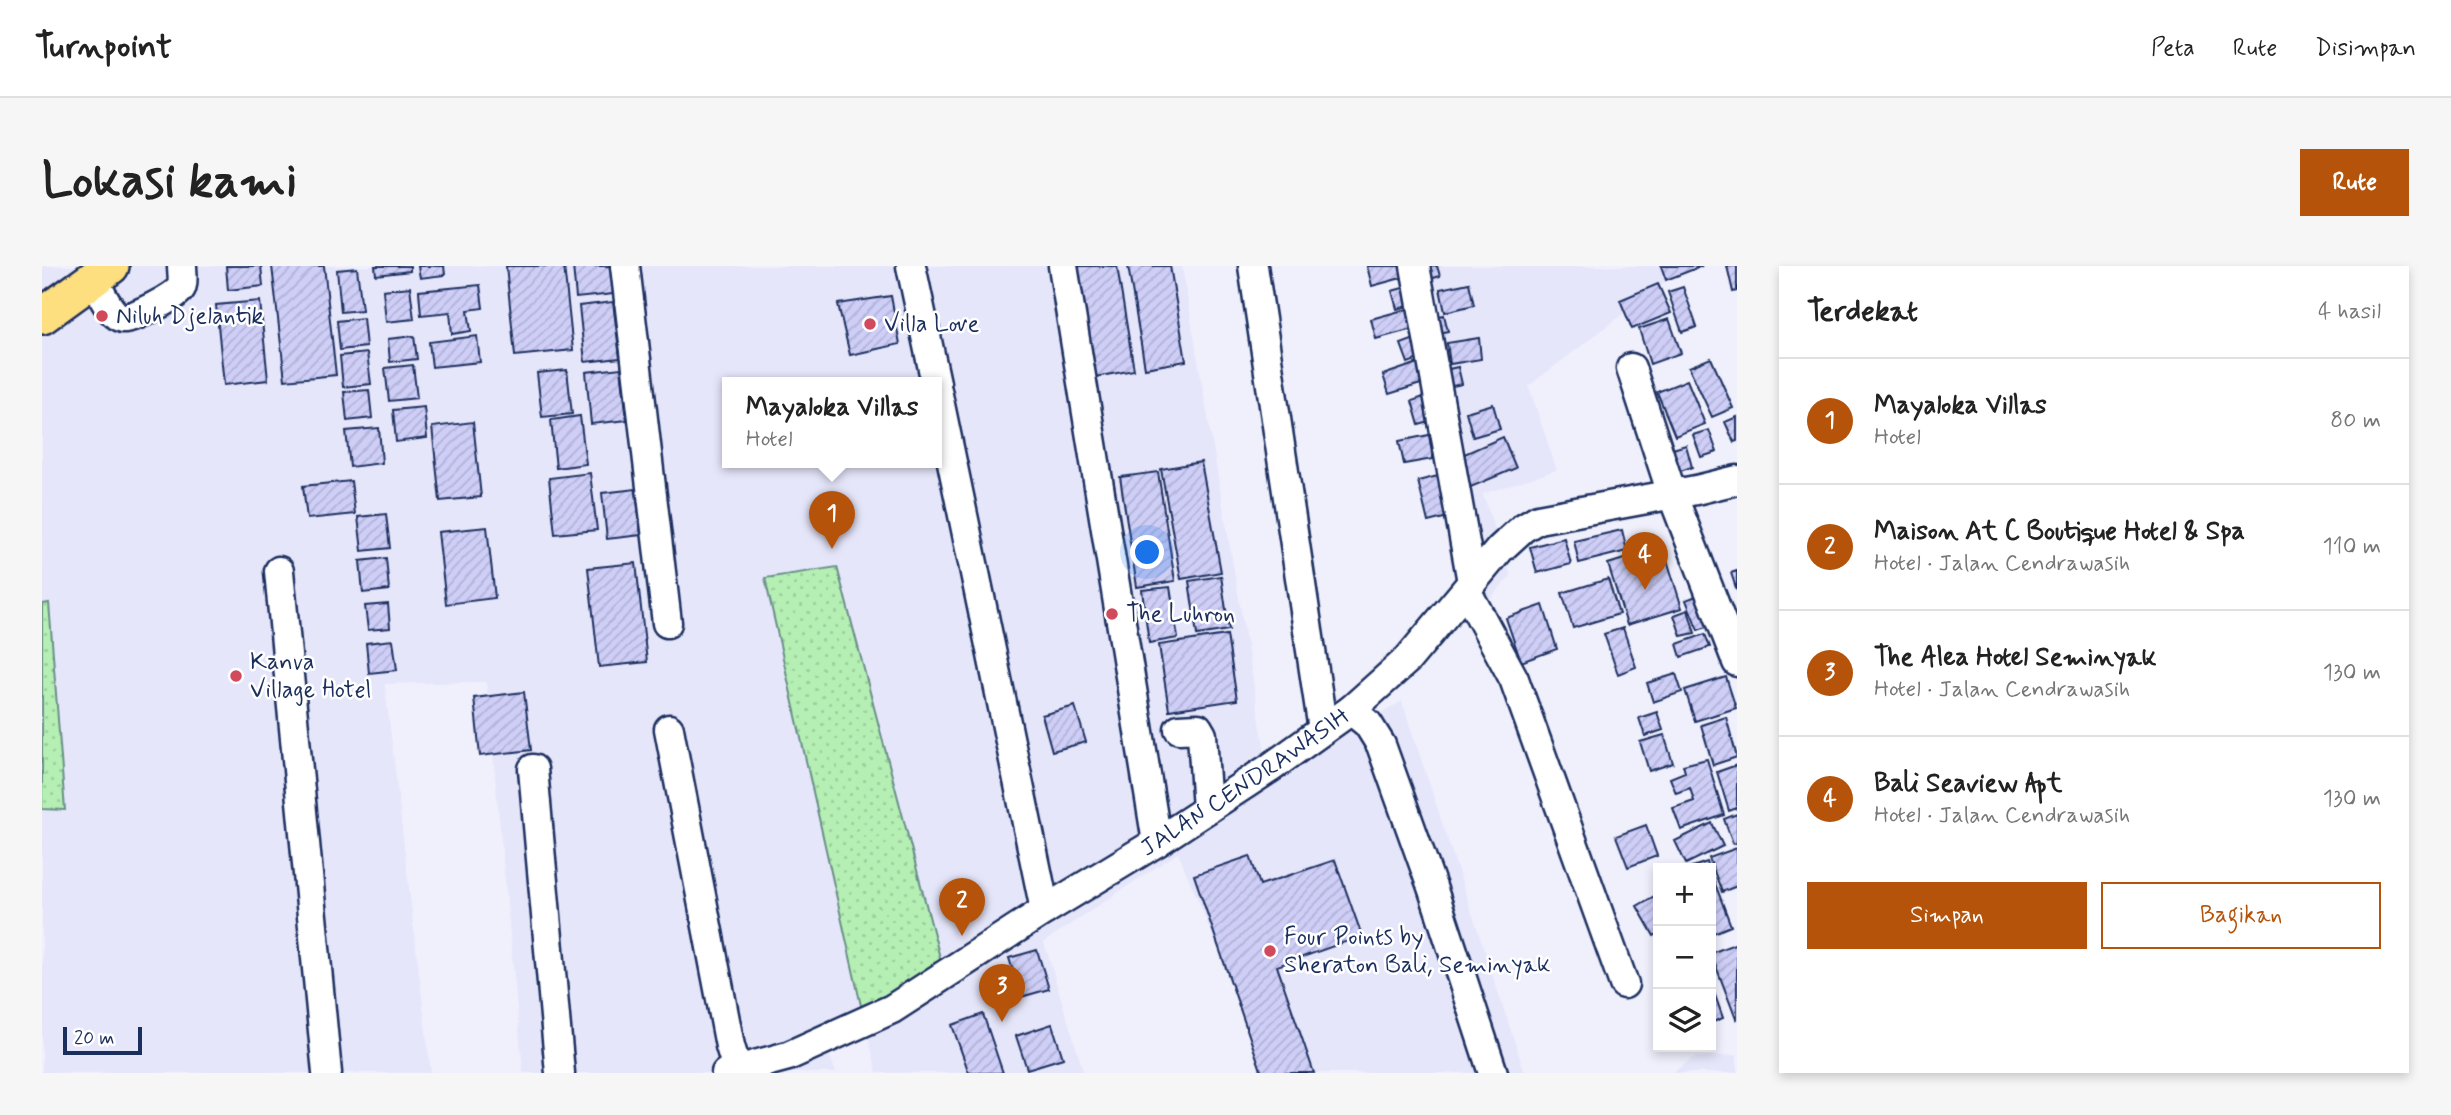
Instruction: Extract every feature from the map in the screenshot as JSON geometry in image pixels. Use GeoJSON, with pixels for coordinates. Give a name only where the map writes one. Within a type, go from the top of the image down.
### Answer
{"type":"FeatureCollection","features":[{"type":"Feature","properties":{"kind":"main road"},"geometry":{"type":"LineString","coordinates":[[42,316],[88,275]]}},
{"type":"Feature","properties":{"kind":"street"},"geometry":{"type":"LineString","coordinates":[[88,275],[118,316],[128,318],[152,308],[180,291],[182,266]]}},
{"type":"Feature","properties":{"kind":"street"},"geometry":{"type":"LineString","coordinates":[[625,266],[667,622]]}},
{"type":"Feature","properties":{"kind":"street"},"geometry":{"type":"LineString","coordinates":[[911,266],[935,377]]}},
{"type":"Feature","properties":{"kind":"street"},"geometry":{"type":"LineString","coordinates":[[1063,266],[1157,842]]}},
{"type":"Feature","properties":{"kind":"street"},"geometry":{"type":"LineString","coordinates":[[1253,266],[1323,730]]}},
{"type":"Feature","properties":{"kind":"street"},"geometry":{"type":"LineString","coordinates":[[1415,266],[1469,587],[1514,679],[1624,984]]}},
{"type":"Feature","properties":{"kind":"street"},"geometry":{"type":"LineString","coordinates":[[1631,368],[1672,494],[1737,662]]}},
{"type":"Feature","properties":{"kind":"street"},"geometry":{"type":"LineString","coordinates":[[942,414],[1045,910]]}},
{"type":"Feature","properties":{"kind":"street","name":"JALAN CENDRAWASIH"},"geometry":{"type":"LineString","coordinates":[[731,1071],[788,1056],[892,1009],[1045,910],[1157,842],[1323,730],[1351,710],[1408,659],[1500,549],[1523,528],[1538,519],[1737,480]]}},
{"type":"Feature","properties":{"kind":"street"},"geometry":{"type":"LineString","coordinates":[[279,571],[327,1073]]}},
{"type":"Feature","properties":{"kind":"street"},"geometry":{"type":"LineString","coordinates":[[1351,710],[1368,724],[1381,745],[1432,887],[1493,1073]]}},
{"type":"Feature","properties":{"kind":"street"},"geometry":{"type":"LineString","coordinates":[[1179,729],[1198,728],[1202,735],[1207,809]]}},
{"type":"Feature","properties":{"kind":"street"},"geometry":{"type":"LineString","coordinates":[[669,729],[730,1046],[731,1071]]}},
{"type":"Feature","properties":{"kind":"street"},"geometry":{"type":"LineString","coordinates":[[533,769],[560,1073]]}},
{"type":"Feature","properties":{"kind":"shaded area"},"geometry":{"type":"Polygon","coordinates":[[[42,266],[1182,266],[1269,774],[1402,701],[1525,1073],[1270,1073],[1178,853],[1044,942],[1084,1073],[877,1073],[864,1020],[824,1039],[836,1073],[523,1073],[486,682],[385,684],[431,1073],[42,1073],[42,809],[65,810],[49,603],[42,604],[42,266]]]}},
{"type":"Feature","properties":{"kind":"shaded area"},"geometry":{"type":"Polygon","coordinates":[[[1397,266],[1686,266],[1529,386],[1557,470],[1483,494],[1511,576],[1468,624],[1397,266]]]}},
{"type":"Feature","properties":{"kind":"shaded area"},"geometry":{"type":"Polygon","coordinates":[[[1737,1055],[1737,1073],[1672,1073],[1694,1057],[1737,1055]]]}},
{"type":"Feature","properties":{"kind":"green space"},"geometry":{"type":"Polygon","coordinates":[[[837,567],[948,988],[864,1019],[765,578],[837,567]]]}},
{"type":"Feature","properties":{"kind":"green space"},"geometry":{"type":"Polygon","coordinates":[[[49,603],[65,810],[42,809],[42,604],[49,603]]]}},
{"type":"Feature","properties":{"kind":"building"},"geometry":{"type":"Polygon","coordinates":[[[226,266],[261,266],[263,286],[228,290],[226,266]]]}},
{"type":"Feature","properties":{"kind":"building"},"geometry":{"type":"Polygon","coordinates":[[[272,266],[324,266],[336,375],[285,380],[272,266]]]}},
{"type":"Feature","properties":{"kind":"building"},"geometry":{"type":"Polygon","coordinates":[[[375,266],[410,266],[410,271],[376,275],[375,266]]]}},
{"type":"Feature","properties":{"kind":"building"},"geometry":{"type":"Polygon","coordinates":[[[418,266],[444,266],[445,275],[420,278],[418,266]]]}},
{"type":"Feature","properties":{"kind":"building"},"geometry":{"type":"Polygon","coordinates":[[[506,266],[564,266],[573,350],[515,356],[506,266]]]}},
{"type":"Feature","properties":{"kind":"building"},"geometry":{"type":"Polygon","coordinates":[[[573,266],[610,266],[613,294],[576,298],[573,266]]]}},
{"type":"Feature","properties":{"kind":"building"},"geometry":{"type":"Polygon","coordinates":[[[1077,266],[1117,266],[1134,370],[1095,377],[1077,266]]]}},
{"type":"Feature","properties":{"kind":"building"},"geometry":{"type":"Polygon","coordinates":[[[1128,266],[1170,266],[1186,361],[1145,368],[1128,266]]]}},
{"type":"Feature","properties":{"kind":"building"},"geometry":{"type":"Polygon","coordinates":[[[1367,266],[1402,266],[1405,277],[1372,286],[1367,266]]]}},
{"type":"Feature","properties":{"kind":"building"},"geometry":{"type":"Polygon","coordinates":[[[1423,266],[1437,266],[1440,276],[1427,280],[1423,266]]]}},
{"type":"Feature","properties":{"kind":"building"},"geometry":{"type":"Polygon","coordinates":[[[1661,266],[1702,266],[1666,280],[1661,266]]]}},
{"type":"Feature","properties":{"kind":"building"},"geometry":{"type":"Polygon","coordinates":[[[1727,266],[1737,266],[1737,291],[1733,292],[1727,266]]]}},
{"type":"Feature","properties":{"kind":"building"},"geometry":{"type":"Polygon","coordinates":[[[357,268],[362,310],[341,312],[337,270],[357,268]]]}},
{"type":"Feature","properties":{"kind":"building"},"geometry":{"type":"Polygon","coordinates":[[[1469,283],[1474,305],[1445,312],[1440,289],[1469,283]]]}},
{"type":"Feature","properties":{"kind":"building"},"geometry":{"type":"Polygon","coordinates":[[[1658,284],[1671,313],[1632,329],[1620,300],[1658,284]]]}},
{"type":"Feature","properties":{"kind":"building"},"geometry":{"type":"Polygon","coordinates":[[[480,285],[483,308],[468,310],[471,331],[452,334],[450,312],[421,315],[419,291],[480,285]]]}},
{"type":"Feature","properties":{"kind":"building"},"geometry":{"type":"Polygon","coordinates":[[[1414,285],[1419,303],[1397,309],[1392,291],[1414,285]]]}},
{"type":"Feature","properties":{"kind":"building"},"geometry":{"type":"Polygon","coordinates":[[[410,287],[414,319],[386,322],[383,290],[410,287]]]}},
{"type":"Feature","properties":{"kind":"building"},"geometry":{"type":"Polygon","coordinates":[[[1683,287],[1697,327],[1682,332],[1668,292],[1683,287]]]}},
{"type":"Feature","properties":{"kind":"building","name":"Villa Love"},"geometry":{"type":"Polygon","coordinates":[[[891,296],[900,344],[850,355],[838,304],[891,296]]]}},
{"type":"Feature","properties":{"kind":"building"},"geometry":{"type":"Polygon","coordinates":[[[260,301],[268,380],[224,385],[216,305],[260,301]]]}},
{"type":"Feature","properties":{"kind":"building"},"geometry":{"type":"Polygon","coordinates":[[[613,302],[620,358],[585,362],[579,306],[613,302]]]}},
{"type":"Feature","properties":{"kind":"building"},"geometry":{"type":"Polygon","coordinates":[[[1411,308],[1416,328],[1376,339],[1371,319],[1411,308]]]}},
{"type":"Feature","properties":{"kind":"building"},"geometry":{"type":"Polygon","coordinates":[[[1444,315],[1448,331],[1435,334],[1431,318],[1444,315]]]}},
{"type":"Feature","properties":{"kind":"building"},"geometry":{"type":"Polygon","coordinates":[[[363,318],[366,347],[340,350],[337,321],[363,318]]]}},
{"type":"Feature","properties":{"kind":"building"},"geometry":{"type":"Polygon","coordinates":[[[1669,319],[1681,353],[1650,364],[1639,329],[1669,319]]]}},
{"type":"Feature","properties":{"kind":"building"},"geometry":{"type":"Polygon","coordinates":[[[414,336],[417,359],[390,362],[388,339],[414,336]]]}},
{"type":"Feature","properties":{"kind":"building"},"geometry":{"type":"Polygon","coordinates":[[[477,336],[480,362],[432,367],[429,342],[477,336]]]}},
{"type":"Feature","properties":{"kind":"building"},"geometry":{"type":"Polygon","coordinates":[[[1420,337],[1427,356],[1408,363],[1401,344],[1420,337]]]}},
{"type":"Feature","properties":{"kind":"building"},"geometry":{"type":"Polygon","coordinates":[[[1479,338],[1481,359],[1450,364],[1447,343],[1479,338]]]}},
{"type":"Feature","properties":{"kind":"building"},"geometry":{"type":"Polygon","coordinates":[[[367,353],[371,384],[343,387],[340,356],[367,353]]]}},
{"type":"Feature","properties":{"kind":"building"},"geometry":{"type":"Polygon","coordinates":[[[1711,358],[1733,408],[1712,417],[1689,367],[1711,358]]]}},
{"type":"Feature","properties":{"kind":"building"},"geometry":{"type":"Polygon","coordinates":[[[1421,362],[1427,382],[1389,394],[1383,375],[1421,362]]]}},
{"type":"Feature","properties":{"kind":"building"},"geometry":{"type":"Polygon","coordinates":[[[413,365],[417,398],[389,401],[385,368],[413,365]]]}},
{"type":"Feature","properties":{"kind":"building"},"geometry":{"type":"Polygon","coordinates":[[[1458,367],[1462,384],[1448,387],[1444,370],[1458,367]]]}},
{"type":"Feature","properties":{"kind":"building"},"geometry":{"type":"Polygon","coordinates":[[[621,368],[627,420],[591,424],[586,372],[621,368]]]}},
{"type":"Feature","properties":{"kind":"building"},"geometry":{"type":"Polygon","coordinates":[[[567,370],[572,414],[542,417],[537,373],[567,370]]]}},
{"type":"Feature","properties":{"kind":"building"},"geometry":{"type":"Polygon","coordinates":[[[1687,380],[1705,424],[1675,436],[1657,392],[1687,380]]]}},
{"type":"Feature","properties":{"kind":"building"},"geometry":{"type":"Polygon","coordinates":[[[369,390],[372,418],[347,421],[344,392],[369,390]]]}},
{"type":"Feature","properties":{"kind":"building"},"geometry":{"type":"Polygon","coordinates":[[[1426,396],[1433,421],[1419,425],[1412,401],[1426,396]]]}},
{"type":"Feature","properties":{"kind":"building"},"geometry":{"type":"Polygon","coordinates":[[[1493,404],[1500,429],[1473,437],[1466,412],[1493,404]]]}},
{"type":"Feature","properties":{"kind":"building"},"geometry":{"type":"Polygon","coordinates":[[[424,407],[427,438],[396,442],[393,410],[424,407]]]}},
{"type":"Feature","properties":{"kind":"building"},"geometry":{"type":"Polygon","coordinates":[[[580,416],[586,464],[556,468],[551,420],[580,416]]]}},
{"type":"Feature","properties":{"kind":"building"},"geometry":{"type":"Polygon","coordinates":[[[1737,417],[1737,441],[1734,442],[1725,422],[1737,417]]]}},
{"type":"Feature","properties":{"kind":"building"},"geometry":{"type":"Polygon","coordinates":[[[473,422],[481,497],[440,501],[432,427],[473,422]]]}},
{"type":"Feature","properties":{"kind":"building"},"geometry":{"type":"Polygon","coordinates":[[[379,428],[382,463],[350,467],[346,431],[379,428]]]}},
{"type":"Feature","properties":{"kind":"building"},"geometry":{"type":"Polygon","coordinates":[[[1709,430],[1717,452],[1701,457],[1693,435],[1709,430]]]}},
{"type":"Feature","properties":{"kind":"building"},"geometry":{"type":"Polygon","coordinates":[[[1429,435],[1433,459],[1404,464],[1399,441],[1429,435]]]}},
{"type":"Feature","properties":{"kind":"building"},"geometry":{"type":"Polygon","coordinates":[[[1503,437],[1516,468],[1466,489],[1453,459],[1503,437]]]}},
{"type":"Feature","properties":{"kind":"building"},"geometry":{"type":"Polygon","coordinates":[[[1686,445],[1692,467],[1674,473],[1666,451],[1686,445]]]}},
{"type":"Feature","properties":{"kind":"building"},"geometry":{"type":"Polygon","coordinates":[[[1201,462],[1221,572],[1181,579],[1161,469],[1201,462]]]}},
{"type":"Feature","properties":{"kind":"building"},"geometry":{"type":"Polygon","coordinates":[[[1158,472],[1175,581],[1137,587],[1120,477],[1158,472]]]}},
{"type":"Feature","properties":{"kind":"building"},"geometry":{"type":"Polygon","coordinates":[[[590,473],[597,530],[555,534],[549,478],[590,473]]]}},
{"type":"Feature","properties":{"kind":"building"},"geometry":{"type":"Polygon","coordinates":[[[1442,475],[1452,516],[1428,522],[1418,481],[1442,475]]]}},
{"type":"Feature","properties":{"kind":"building"},"geometry":{"type":"Polygon","coordinates":[[[351,481],[355,514],[307,519],[303,486],[351,481]]]}},
{"type":"Feature","properties":{"kind":"building"},"geometry":{"type":"Polygon","coordinates":[[[636,489],[641,535],[607,539],[602,493],[636,489]]]}},
{"type":"Feature","properties":{"kind":"building"},"geometry":{"type":"Polygon","coordinates":[[[386,514],[390,548],[362,551],[358,517],[386,514]]]}},
{"type":"Feature","properties":{"kind":"building"},"geometry":{"type":"Polygon","coordinates":[[[487,527],[495,598],[446,604],[438,532],[487,527]]]}},
{"type":"Feature","properties":{"kind":"building"},"geometry":{"type":"Polygon","coordinates":[[[1622,530],[1627,551],[1579,563],[1574,541],[1622,530]]]}},
{"type":"Feature","properties":{"kind":"building"},"geometry":{"type":"Polygon","coordinates":[[[1564,538],[1571,564],[1537,573],[1530,547],[1564,538]]]}},
{"type":"Feature","properties":{"kind":"building"},"geometry":{"type":"Polygon","coordinates":[[[1663,547],[1682,608],[1627,625],[1608,564],[1663,547]]]}},
{"type":"Feature","properties":{"kind":"building"},"geometry":{"type":"Polygon","coordinates":[[[386,558],[389,590],[363,593],[360,561],[386,558]]]}},
{"type":"Feature","properties":{"kind":"building"},"geometry":{"type":"Polygon","coordinates":[[[636,563],[647,662],[599,667],[588,568],[636,563]]]}},
{"type":"Feature","properties":{"kind":"building"},"geometry":{"type":"Polygon","coordinates":[[[1737,571],[1737,591],[1731,573],[1737,571]]]}},
{"type":"Feature","properties":{"kind":"building"},"geometry":{"type":"Polygon","coordinates":[[[1221,576],[1229,630],[1197,635],[1189,581],[1221,576]]]}},
{"type":"Feature","properties":{"kind":"building"},"geometry":{"type":"Polygon","coordinates":[[[1608,579],[1619,614],[1573,628],[1562,593],[1608,579]]]}},
{"type":"Feature","properties":{"kind":"building"},"geometry":{"type":"Polygon","coordinates":[[[1170,587],[1178,638],[1149,643],[1142,590],[1170,587]]]}},
{"type":"Feature","properties":{"kind":"building"},"geometry":{"type":"Polygon","coordinates":[[[1701,594],[1713,625],[1698,630],[1686,600],[1701,594]]]}},
{"type":"Feature","properties":{"kind":"building"},"geometry":{"type":"Polygon","coordinates":[[[388,604],[390,628],[368,630],[365,606],[388,604]]]}},
{"type":"Feature","properties":{"kind":"building"},"geometry":{"type":"Polygon","coordinates":[[[1543,605],[1557,649],[1521,662],[1506,618],[1543,605]]]}},
{"type":"Feature","properties":{"kind":"building"},"geometry":{"type":"Polygon","coordinates":[[[1688,610],[1695,633],[1681,636],[1674,615],[1688,610]]]}},
{"type":"Feature","properties":{"kind":"building"},"geometry":{"type":"Polygon","coordinates":[[[1623,628],[1636,667],[1618,674],[1604,634],[1623,628]]]}},
{"type":"Feature","properties":{"kind":"building"},"geometry":{"type":"Polygon","coordinates":[[[1705,634],[1710,647],[1681,657],[1677,644],[1705,634]]]}},
{"type":"Feature","properties":{"kind":"building"},"geometry":{"type":"Polygon","coordinates":[[[1227,635],[1237,700],[1169,710],[1159,645],[1227,635]]]}},
{"type":"Feature","properties":{"kind":"building"},"geometry":{"type":"Polygon","coordinates":[[[393,640],[397,670],[369,673],[366,643],[393,640]]]}},
{"type":"Feature","properties":{"kind":"building"},"geometry":{"type":"Polygon","coordinates":[[[1676,674],[1682,692],[1653,702],[1647,683],[1676,674]]]}},
{"type":"Feature","properties":{"kind":"building"},"geometry":{"type":"Polygon","coordinates":[[[1726,677],[1736,708],[1695,721],[1685,690],[1726,677]]]}},
{"type":"Feature","properties":{"kind":"building"},"geometry":{"type":"Polygon","coordinates":[[[524,692],[531,750],[480,756],[474,698],[524,692]]]}},
{"type":"Feature","properties":{"kind":"building"},"geometry":{"type":"Polygon","coordinates":[[[1075,706],[1086,742],[1052,751],[1042,715],[1075,706]]]}},
{"type":"Feature","properties":{"kind":"building"},"geometry":{"type":"Polygon","coordinates":[[[1657,712],[1663,730],[1645,736],[1639,718],[1657,712]]]}},
{"type":"Feature","properties":{"kind":"building"},"geometry":{"type":"Polygon","coordinates":[[[1726,717],[1737,757],[1713,765],[1701,725],[1726,717]]]}},
{"type":"Feature","properties":{"kind":"building"},"geometry":{"type":"Polygon","coordinates":[[[1664,735],[1673,763],[1649,771],[1640,742],[1664,735]]]}},
{"type":"Feature","properties":{"kind":"building"},"geometry":{"type":"Polygon","coordinates":[[[1707,759],[1724,815],[1681,830],[1673,808],[1694,801],[1690,788],[1676,793],[1670,778],[1685,772],[1683,765],[1707,759]]]}},
{"type":"Feature","properties":{"kind":"building"},"geometry":{"type":"Polygon","coordinates":[[[1737,765],[1737,808],[1729,811],[1717,772],[1737,765]]]}},
{"type":"Feature","properties":{"kind":"building"},"geometry":{"type":"Polygon","coordinates":[[[1737,814],[1737,843],[1733,844],[1724,819],[1737,814]]]}},
{"type":"Feature","properties":{"kind":"building"},"geometry":{"type":"Polygon","coordinates":[[[1712,823],[1723,846],[1686,863],[1675,841],[1712,823]]]}},
{"type":"Feature","properties":{"kind":"building"},"geometry":{"type":"Polygon","coordinates":[[[1646,825],[1657,856],[1628,867],[1616,836],[1646,825]]]}},
{"type":"Feature","properties":{"kind":"building"},"geometry":{"type":"Polygon","coordinates":[[[1737,848],[1737,886],[1722,892],[1716,876],[1716,863],[1711,863],[1709,858],[1737,848]]]}},
{"type":"Feature","properties":{"kind":"building","name":"Four Points by Sheraton Bali, Seminyak"},"geometry":{"type":"Polygon","coordinates":[[[1250,856],[1260,885],[1335,860],[1362,936],[1277,966],[1314,1073],[1262,1073],[1194,875],[1250,856]]]}},
{"type":"Feature","properties":{"kind":"building"},"geometry":{"type":"Polygon","coordinates":[[[1716,886],[1731,926],[1716,932],[1716,886]]]}},
{"type":"Feature","properties":{"kind":"building"},"geometry":{"type":"Polygon","coordinates":[[[1653,897],[1653,934],[1637,906],[1653,897]]]}},
{"type":"Feature","properties":{"kind":"building"},"geometry":{"type":"Polygon","coordinates":[[[1737,943],[1736,1019],[1716,966],[1716,951],[1737,943]]]}},
{"type":"Feature","properties":{"kind":"building"},"geometry":{"type":"Polygon","coordinates":[[[1037,950],[1049,989],[1021,997],[1009,958],[1037,950]]]}},
{"type":"Feature","properties":{"kind":"building"},"geometry":{"type":"Polygon","coordinates":[[[1716,998],[1723,1018],[1716,1021],[1716,998]]]}},
{"type":"Feature","properties":{"kind":"building"},"geometry":{"type":"Polygon","coordinates":[[[983,1014],[1003,1073],[969,1073],[952,1025],[983,1014]]]}},
{"type":"Feature","properties":{"kind":"building"},"geometry":{"type":"Polygon","coordinates":[[[1052,1024],[1063,1058],[1027,1069],[1016,1036],[1052,1024]]]}},
{"type":"Feature","properties":{"kind":"place","name":"Niluh Djelantik"},"geometry":{"type":"Point","coordinates":[102,316]}},
{"type":"Feature","properties":{"kind":"place","name":"Villa Love"},"geometry":{"type":"Point","coordinates":[870,324]}},
{"type":"Feature","properties":{"kind":"place","name":"Mayaloka Villas"},"geometry":{"type":"Point","coordinates":[832,549]}},
{"type":"Feature","properties":{"kind":"place","name":"Bali Seaview Apt"},"geometry":{"type":"Point","coordinates":[1645,590]}},
{"type":"Feature","properties":{"kind":"place","name":"The Luhron"},"geometry":{"type":"Point","coordinates":[1112,614]}},
{"type":"Feature","properties":{"kind":"place","name":"Kanva Village Hotel"},"geometry":{"type":"Point","coordinates":[236,676]}},
{"type":"Feature","properties":{"kind":"place","name":"Maison At C Boutique Hotel & Spa"},"geometry":{"type":"Point","coordinates":[962,936]}},
{"type":"Feature","properties":{"kind":"place","name":"Four Points by Sheraton Bali, Seminyak"},"geometry":{"type":"Point","coordinates":[1270,951]}},
{"type":"Feature","properties":{"kind":"place","name":"The Alea Hotel Seminyak"},"geometry":{"type":"Point","coordinates":[1002,1022]}}]}
